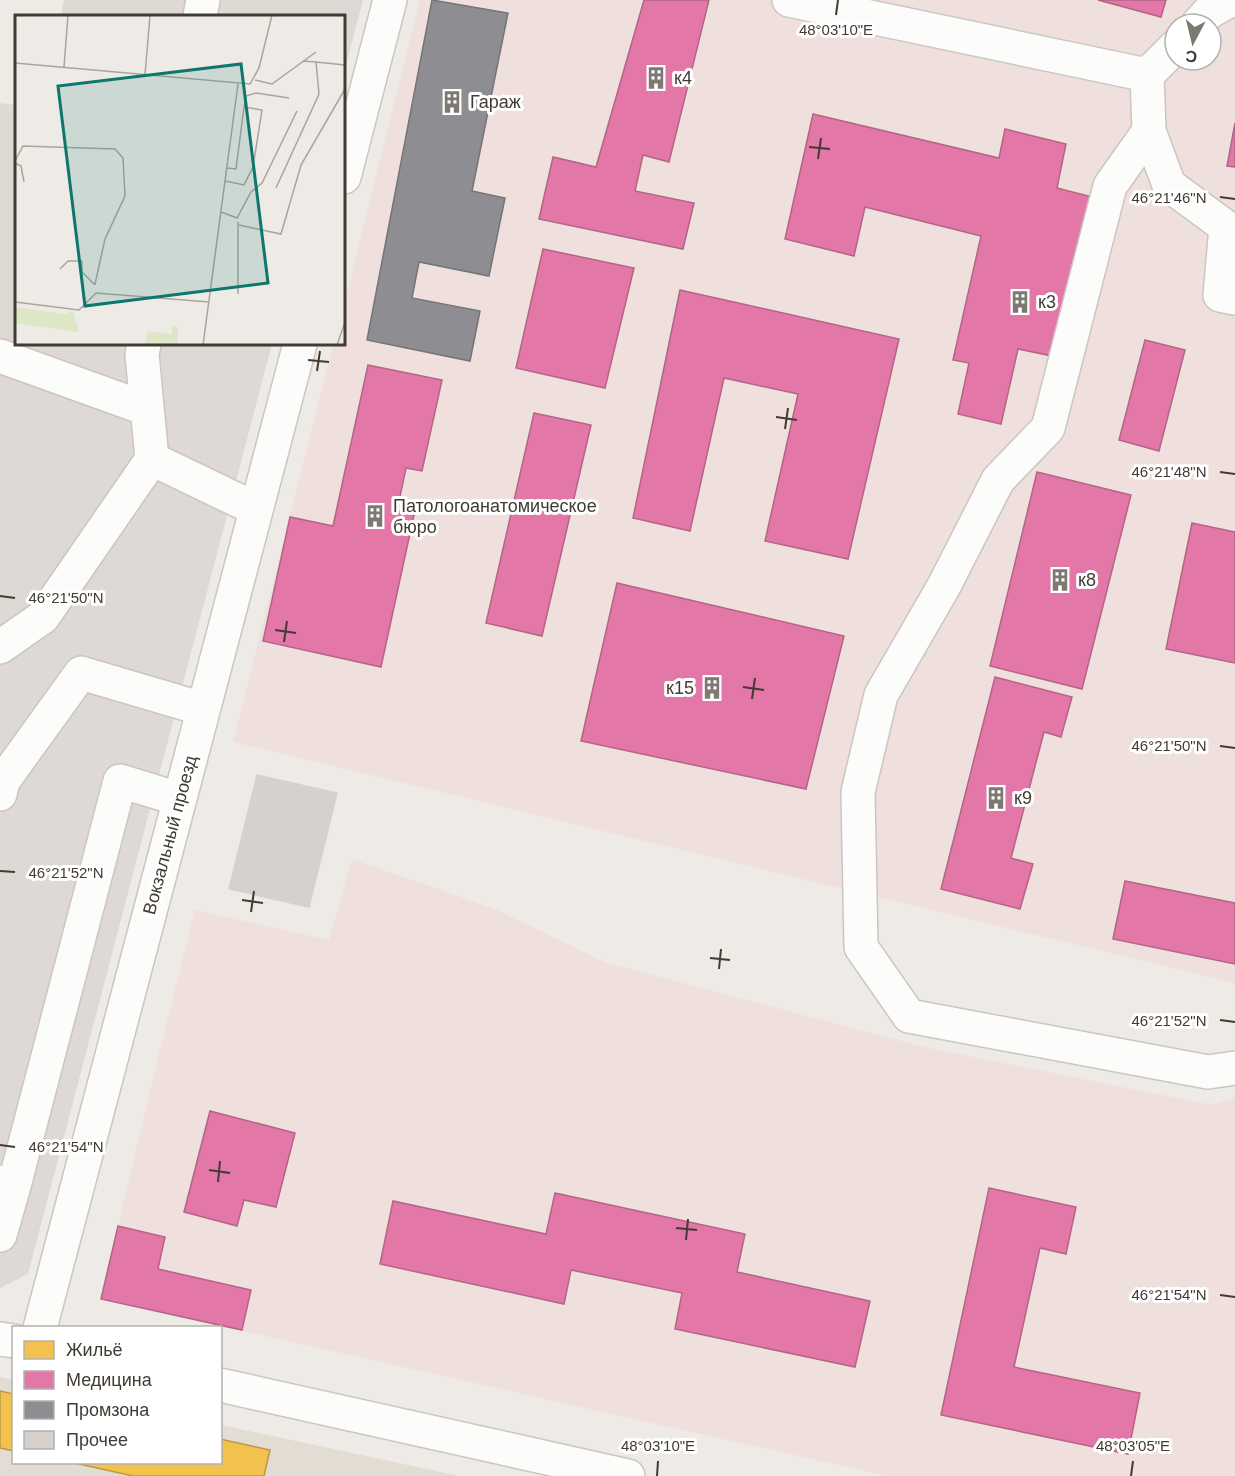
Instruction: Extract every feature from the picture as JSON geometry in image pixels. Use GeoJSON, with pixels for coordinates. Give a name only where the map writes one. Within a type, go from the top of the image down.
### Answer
{"type":"FeatureCollection","features":[{"type":"Feature","properties":{"kind":"street"},"geometry":{"type":"LineString","coordinates":[[200,15],[203,0]]}},
{"type":"Feature","properties":{"kind":"street"},"geometry":{"type":"LineString","coordinates":[[345,173],[390,0]]}},
{"type":"Feature","properties":{"kind":"street"},"geometry":{"type":"LineString","coordinates":[[789,0],[1147,75]]}},
{"type":"Feature","properties":{"kind":"street"},"geometry":{"type":"LineString","coordinates":[[1209,12],[1231,0]]}},
{"type":"Feature","properties":{"kind":"street"},"geometry":{"type":"LineString","coordinates":[[1163,59],[1147,75],[1149,131],[1168,185],[1226,227],[1220,295],[1235,298]]}},
{"type":"Feature","properties":{"kind":"street"},"geometry":{"type":"LineString","coordinates":[[1149,131],[1110,186],[1048,428],[998,480],[944,586],[881,695],[858,792],[861,947],[909,1016],[1208,1072],[1235,1068]]}},
{"type":"Feature","properties":{"kind":"street"},"geometry":{"type":"LineString","coordinates":[[0,647],[43,617],[152,459],[142,354],[144,345]]}},
{"type":"Feature","properties":{"kind":"street","name":"Вокзальный проезд"},"geometry":{"type":"LineString","coordinates":[[41,1326],[300,345]]}},
{"type":"Feature","properties":{"kind":"street"},"geometry":{"type":"LineString","coordinates":[[0,356],[147,409]]}},
{"type":"Feature","properties":{"kind":"street"},"geometry":{"type":"LineString","coordinates":[[152,459],[256,509]]}},
{"type":"Feature","properties":{"kind":"street"},"geometry":{"type":"LineString","coordinates":[[0,794],[3,781],[81,673],[203,709]]}},
{"type":"Feature","properties":{"kind":"street"},"geometry":{"type":"LineString","coordinates":[[0,1235],[7,1184],[120,781],[179,799]]}},
{"type":"Feature","properties":{"kind":"street"},"geometry":{"type":"LineString","coordinates":[[222,1385],[627,1476]]}},
{"type":"Feature","properties":{"kind":"shaded area"},"geometry":{"type":"Polygon","coordinates":[[[64,0],[363,0],[345,69],[345,15],[61,15],[64,0]]]}},
{"type":"Feature","properties":{"kind":"shaded area"},"geometry":{"type":"Polygon","coordinates":[[[420,0],[1235,0],[1235,983],[233,742],[333,345],[345,345],[345,300],[420,0]]]}},
{"type":"Feature","properties":{"kind":"shaded area"},"geometry":{"type":"Polygon","coordinates":[[[0,103],[15,105],[15,345],[272,345],[28,1274],[0,1288],[0,103]]]}},
{"type":"Feature","properties":{"kind":"shaded area"},"geometry":{"type":"Polygon","coordinates":[[[352,859],[495,909],[607,963],[924,1047],[1212,1105],[1235,1097],[1235,1476],[887,1476],[101,1299],[195,910],[329,940],[352,859]]]}},
{"type":"Feature","properties":{"kind":"shaded area"},"geometry":{"type":"Polygon","coordinates":[[[0,1377],[12,1380],[12,1464],[222,1464],[222,1425],[459,1476],[0,1476],[0,1377]]]}},
{"type":"Feature","properties":{"kind":"building: Жильё"},"geometry":{"type":"Polygon","coordinates":[[[0,1391],[12,1394],[12,1451],[0,1448],[0,1391]]]}},
{"type":"Feature","properties":{"kind":"building: Жильё"},"geometry":{"type":"Polygon","coordinates":[[[222,1439],[270,1450],[264,1476],[133,1476],[79,1464],[222,1464],[222,1439]]]}},
{"type":"Feature","properties":{"kind":"building: Медицина","name":"к4"},"geometry":{"type":"Polygon","coordinates":[[[644,0],[709,0],[669,162],[643,155],[635,191],[694,203],[683,249],[539,219],[553,157],[596,167],[644,0]]]}},
{"type":"Feature","properties":{"kind":"building: Медицина"},"geometry":{"type":"Polygon","coordinates":[[[1098,0],[1166,0],[1161,17],[1098,0]]]}},
{"type":"Feature","properties":{"kind":"building: Медицина","name":"к3"},"geometry":{"type":"Polygon","coordinates":[[[813,114],[999,158],[1005,129],[1066,144],[1057,188],[1096,198],[1062,358],[1018,349],[1001,424],[958,414],[969,363],[953,360],[981,236],[865,207],[854,256],[785,239],[813,114]]]}},
{"type":"Feature","properties":{"kind":"building: Медицина"},"geometry":{"type":"Polygon","coordinates":[[[1235,123],[1235,167],[1227,166],[1235,123]]]}},
{"type":"Feature","properties":{"kind":"building: Медицина"},"geometry":{"type":"Polygon","coordinates":[[[543,249],[634,268],[605,388],[516,368],[543,249]]]}},
{"type":"Feature","properties":{"kind":"building: Медицина"},"geometry":{"type":"Polygon","coordinates":[[[680,290],[899,339],[848,559],[765,541],[798,394],[724,378],[690,531],[633,518],[680,290]]]}},
{"type":"Feature","properties":{"kind":"building: Медицина"},"geometry":{"type":"Polygon","coordinates":[[[1145,340],[1185,350],[1159,451],[1119,440],[1145,340]]]}},
{"type":"Feature","properties":{"kind":"building: Медицина","name":"Патологоанатомическое бюро"},"geometry":{"type":"Polygon","coordinates":[[[368,365],[442,380],[422,471],[406,468],[397,511],[414,515],[381,667],[263,641],[290,517],[333,526],[368,365]]]}},
{"type":"Feature","properties":{"kind":"building: Медицина"},"geometry":{"type":"Polygon","coordinates":[[[534,413],[591,425],[542,636],[486,623],[534,413]]]}},
{"type":"Feature","properties":{"kind":"building: Медицина","name":"к8"},"geometry":{"type":"Polygon","coordinates":[[[1037,472],[1131,495],[1082,689],[990,666],[1037,472]]]}},
{"type":"Feature","properties":{"kind":"building: Медицина"},"geometry":{"type":"Polygon","coordinates":[[[1192,523],[1235,532],[1235,663],[1166,649],[1192,523]]]}},
{"type":"Feature","properties":{"kind":"building: Медицина","name":"к15"},"geometry":{"type":"Polygon","coordinates":[[[617,583],[844,636],[806,789],[581,741],[617,583]]]}},
{"type":"Feature","properties":{"kind":"building: Медицина","name":"к9"},"geometry":{"type":"Polygon","coordinates":[[[995,677],[1072,697],[1061,737],[1044,732],[1011,858],[1033,864],[1020,909],[941,889],[995,677]]]}},
{"type":"Feature","properties":{"kind":"building: Медицина"},"geometry":{"type":"Polygon","coordinates":[[[1125,881],[1235,903],[1235,964],[1113,939],[1125,881]]]}},
{"type":"Feature","properties":{"kind":"building: Медицина"},"geometry":{"type":"Polygon","coordinates":[[[210,1111],[295,1133],[276,1207],[244,1200],[237,1226],[184,1212],[210,1111]]]}},
{"type":"Feature","properties":{"kind":"building: Медицина"},"geometry":{"type":"Polygon","coordinates":[[[989,1188],[1076,1207],[1066,1254],[1040,1248],[1014,1367],[1140,1393],[1128,1454],[941,1415],[989,1188]]]}},
{"type":"Feature","properties":{"kind":"building: Медицина"},"geometry":{"type":"Polygon","coordinates":[[[555,1193],[745,1234],[737,1272],[870,1301],[855,1367],[675,1329],[682,1293],[571,1270],[564,1304],[380,1264],[393,1201],[546,1234],[555,1193]]]}},
{"type":"Feature","properties":{"kind":"building: Медицина"},"geometry":{"type":"Polygon","coordinates":[[[118,1226],[165,1237],[158,1269],[251,1290],[242,1330],[101,1299],[118,1226]]]}},
{"type":"Feature","properties":{"kind":"building: Промзона","name":"Гараж"},"geometry":{"type":"Polygon","coordinates":[[[432,0],[508,13],[472,191],[505,198],[489,276],[419,262],[412,298],[480,311],[470,361],[367,340],[432,0]]]}},
{"type":"Feature","properties":{"kind":"building: Прочее"},"geometry":{"type":"Polygon","coordinates":[[[257,775],[337,793],[309,907],[229,889],[257,775]]]}},
{"type":"Feature","properties":{"kind":"place","name":"к4"},"geometry":{"type":"Point","coordinates":[656,78]}},
{"type":"Feature","properties":{"kind":"place","name":"Гараж"},"geometry":{"type":"Point","coordinates":[452,102]}},
{"type":"Feature","properties":{"kind":"place","name":"к3"},"geometry":{"type":"Point","coordinates":[1020,302]}},
{"type":"Feature","properties":{"kind":"place","name":"Патологоанатомическое бюро"},"geometry":{"type":"Point","coordinates":[375,516]}},
{"type":"Feature","properties":{"kind":"place","name":"к8"},"geometry":{"type":"Point","coordinates":[1060,580]}},
{"type":"Feature","properties":{"kind":"place","name":"к15"},"geometry":{"type":"Point","coordinates":[712,688]}},
{"type":"Feature","properties":{"kind":"place","name":"к9"},"geometry":{"type":"Point","coordinates":[996,798]}}]}
